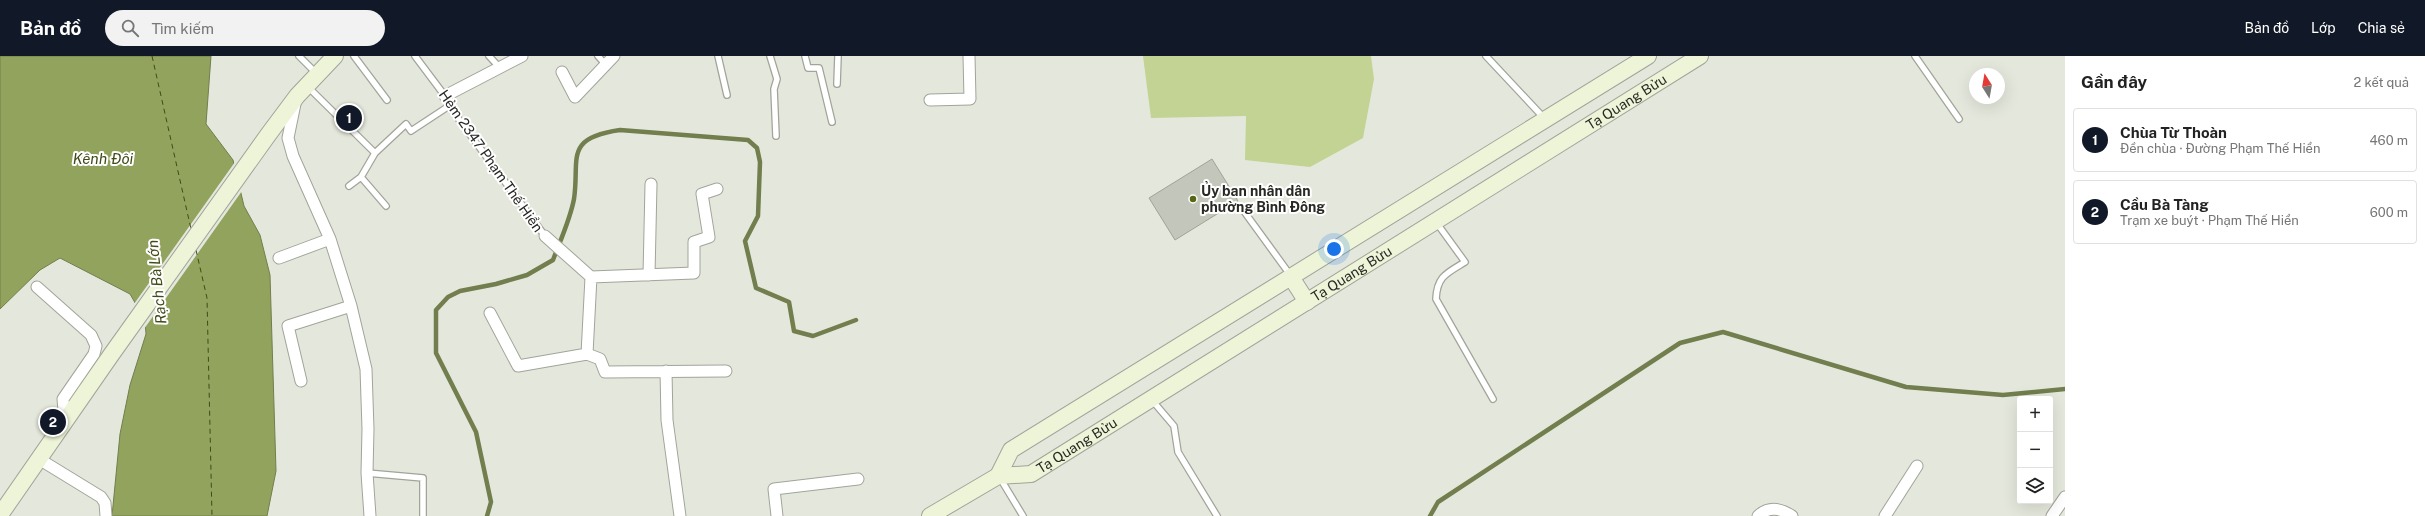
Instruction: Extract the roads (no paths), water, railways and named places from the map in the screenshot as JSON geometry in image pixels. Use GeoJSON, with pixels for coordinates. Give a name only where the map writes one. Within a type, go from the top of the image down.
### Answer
{"type":"FeatureCollection","features":[{"type":"Feature","properties":{"kind":"street"},"geometry":{"type":"LineString","coordinates":[[0,515],[268,135],[302,91],[335,56]]}},
{"type":"Feature","properties":{"kind":"street"},"geometry":{"type":"LineString","coordinates":[[447,101],[522,56]]}},
{"type":"Feature","properties":{"kind":"street"},"geometry":{"type":"LineString","coordinates":[[562,72],[575,97],[614,56]]}},
{"type":"Feature","properties":{"kind":"street"},"geometry":{"type":"LineString","coordinates":[[930,100],[970,99],[969,56]]}},
{"type":"Feature","properties":{"kind":"street","name":"Tạ Quang Bửu"},"geometry":{"type":"LineString","coordinates":[[998,476],[1011,450],[1648,56]]}},
{"type":"Feature","properties":{"kind":"street","name":"Tạ Quang Bửu"},"geometry":{"type":"LineString","coordinates":[[931,516],[998,476],[1031,474],[1700,56]]}},
{"type":"Feature","properties":{"kind":"street"},"geometry":{"type":"LineString","coordinates":[[302,91],[288,138],[293,156],[330,239],[351,306],[366,369],[368,429],[367,473],[370,516]]}},
{"type":"Feature","properties":{"kind":"street"},"geometry":{"type":"LineString","coordinates":[[650,275],[651,184]]}},
{"type":"Feature","properties":{"kind":"street"},"geometry":{"type":"LineString","coordinates":[[587,354],[591,277],[694,274],[694,242],[708,237],[702,194],[717,189]]}},
{"type":"Feature","properties":{"kind":"street","name":"Hẻm 2347 Phạm Thế Hiển"},"geometry":{"type":"LineString","coordinates":[[545,236],[591,277]]}},
{"type":"Feature","properties":{"kind":"street"},"geometry":{"type":"LineString","coordinates":[[279,258],[330,239]]}},
{"type":"Feature","properties":{"kind":"street"},"geometry":{"type":"LineString","coordinates":[[1291,277],[1307,302]]}},
{"type":"Feature","properties":{"kind":"street"},"geometry":{"type":"LineString","coordinates":[[37,287],[91,335],[96,346],[94,354],[63,399],[65,423]]}},
{"type":"Feature","properties":{"kind":"street"},"geometry":{"type":"LineString","coordinates":[[301,381],[288,326],[351,306]]}},
{"type":"Feature","properties":{"kind":"street"},"geometry":{"type":"LineString","coordinates":[[490,313],[518,366],[587,354],[600,360],[605,372],[726,371]]}},
{"type":"Feature","properties":{"kind":"street"},"geometry":{"type":"LineString","coordinates":[[666,371],[667,420],[680,516]]}},
{"type":"Feature","properties":{"kind":"street"},"geometry":{"type":"LineString","coordinates":[[39,460],[101,497],[105,503],[106,516]]}},
{"type":"Feature","properties":{"kind":"street"},"geometry":{"type":"LineString","coordinates":[[1885,516],[1917,466]]}},
{"type":"Feature","properties":{"kind":"street"},"geometry":{"type":"LineString","coordinates":[[777,516],[774,489],[858,479]]}},
{"type":"Feature","properties":{"kind":"street"},"geometry":{"type":"LineString","coordinates":[[2052,516],[2065,497]]}},
{"type":"Feature","properties":{"kind":"street"},"geometry":{"type":"LineString","coordinates":[[1761,513],[1777,508],[1792,516]]}},
{"type":"Feature","properties":{"kind":"lane"},"geometry":{"type":"LineString","coordinates":[[299,56],[318,74]]}},
{"type":"Feature","properties":{"kind":"lane"},"geometry":{"type":"LineString","coordinates":[[354,56],[387,100]]}},
{"type":"Feature","properties":{"kind":"lane","name":"Hẻm 2347 Phạm Thế Hiển"},"geometry":{"type":"LineString","coordinates":[[415,56],[489,163],[545,236]]}},
{"type":"Feature","properties":{"kind":"lane"},"geometry":{"type":"LineString","coordinates":[[490,56],[501,69]]}},
{"type":"Feature","properties":{"kind":"lane"},"geometry":{"type":"LineString","coordinates":[[598,56],[606,65]]}},
{"type":"Feature","properties":{"kind":"lane"},"geometry":{"type":"LineString","coordinates":[[718,56],[727,95]]}},
{"type":"Feature","properties":{"kind":"lane"},"geometry":{"type":"LineString","coordinates":[[770,56],[777,78],[774,89],[776,136]]}},
{"type":"Feature","properties":{"kind":"lane"},"geometry":{"type":"LineString","coordinates":[[805,56],[808,68],[819,68],[832,122]]}},
{"type":"Feature","properties":{"kind":"lane"},"geometry":{"type":"LineString","coordinates":[[837,84],[838,56]]}},
{"type":"Feature","properties":{"kind":"lane"},"geometry":{"type":"LineString","coordinates":[[1486,56],[1545,119]]}},
{"type":"Feature","properties":{"kind":"lane"},"geometry":{"type":"LineString","coordinates":[[1915,56],[1959,119]]}},
{"type":"Feature","properties":{"kind":"lane"},"geometry":{"type":"LineString","coordinates":[[302,91],[375,153]]}},
{"type":"Feature","properties":{"kind":"lane"},"geometry":{"type":"LineString","coordinates":[[349,186],[361,177],[375,153],[406,124],[411,131],[447,101]]}},
{"type":"Feature","properties":{"kind":"lane"},"geometry":{"type":"LineString","coordinates":[[361,177],[386,206]]}},
{"type":"Feature","properties":{"kind":"lane"},"geometry":{"type":"LineString","coordinates":[[1243,210],[1291,277]]}},
{"type":"Feature","properties":{"kind":"lane"},"geometry":{"type":"LineString","coordinates":[[1435,222],[1465,262],[1445,275],[1438,282],[1436,299],[1493,399]]}},
{"type":"Feature","properties":{"kind":"lane"},"geometry":{"type":"LineString","coordinates":[[1151,399],[1174,426],[1178,452],[1217,516]]}},
{"type":"Feature","properties":{"kind":"lane"},"geometry":{"type":"LineString","coordinates":[[367,473],[423,478],[423,516]]}},
{"type":"Feature","properties":{"kind":"lane"},"geometry":{"type":"LineString","coordinates":[[998,476],[1023,516]]}},
{"type":"Feature","properties":{"kind":"water"},"geometry":{"type":"Polygon","coordinates":[[[0,56],[211,56],[206,124],[233,160],[244,206],[260,235],[270,275],[276,471],[267,516],[112,516],[120,434],[130,385],[146,334],[145,320],[130,294],[60,258],[40,270],[0,309],[0,56]]]}},
{"type":"Feature","properties":{"kind":"waterway"},"geometry":{"type":"LineString","coordinates":[[487,516],[491,502],[476,432],[436,353],[436,310],[448,297],[460,291],[496,284],[527,275],[553,260],[574,199],[578,152],[582,145],[590,139],[602,134],[620,130],[748,140],[757,148],[760,162],[758,216],[745,241],[756,288],[789,302],[794,331],[813,336],[856,320]]}},
{"type":"Feature","properties":{"kind":"waterway"},"geometry":{"type":"LineString","coordinates":[[1430,516],[1438,502],[1680,343],[1723,332],[1906,387],[2003,395],[2065,389]]}},
{"type":"Feature","properties":{"kind":"place","name":"Chùa Từ Thoàn"},"geometry":{"type":"Point","coordinates":[349,118]}},
{"type":"Feature","properties":{"kind":"place","name":"Ủy ban nhân dân phường Bình Đông"},"geometry":{"type":"Point","coordinates":[1193,199]}},
{"type":"Feature","properties":{"kind":"place","name":"Cầu Bà Tàng"},"geometry":{"type":"Point","coordinates":[53,422]}},
{"type":"Feature","properties":{"kind":"water label","name":"Kênh Đôi"},"geometry":{"type":"Point","coordinates":[103,159]}},
{"type":"Feature","properties":{"kind":"water label","name":"Rạch Bà Lớn"},"geometry":{"type":"Point","coordinates":[157,282]}}]}
